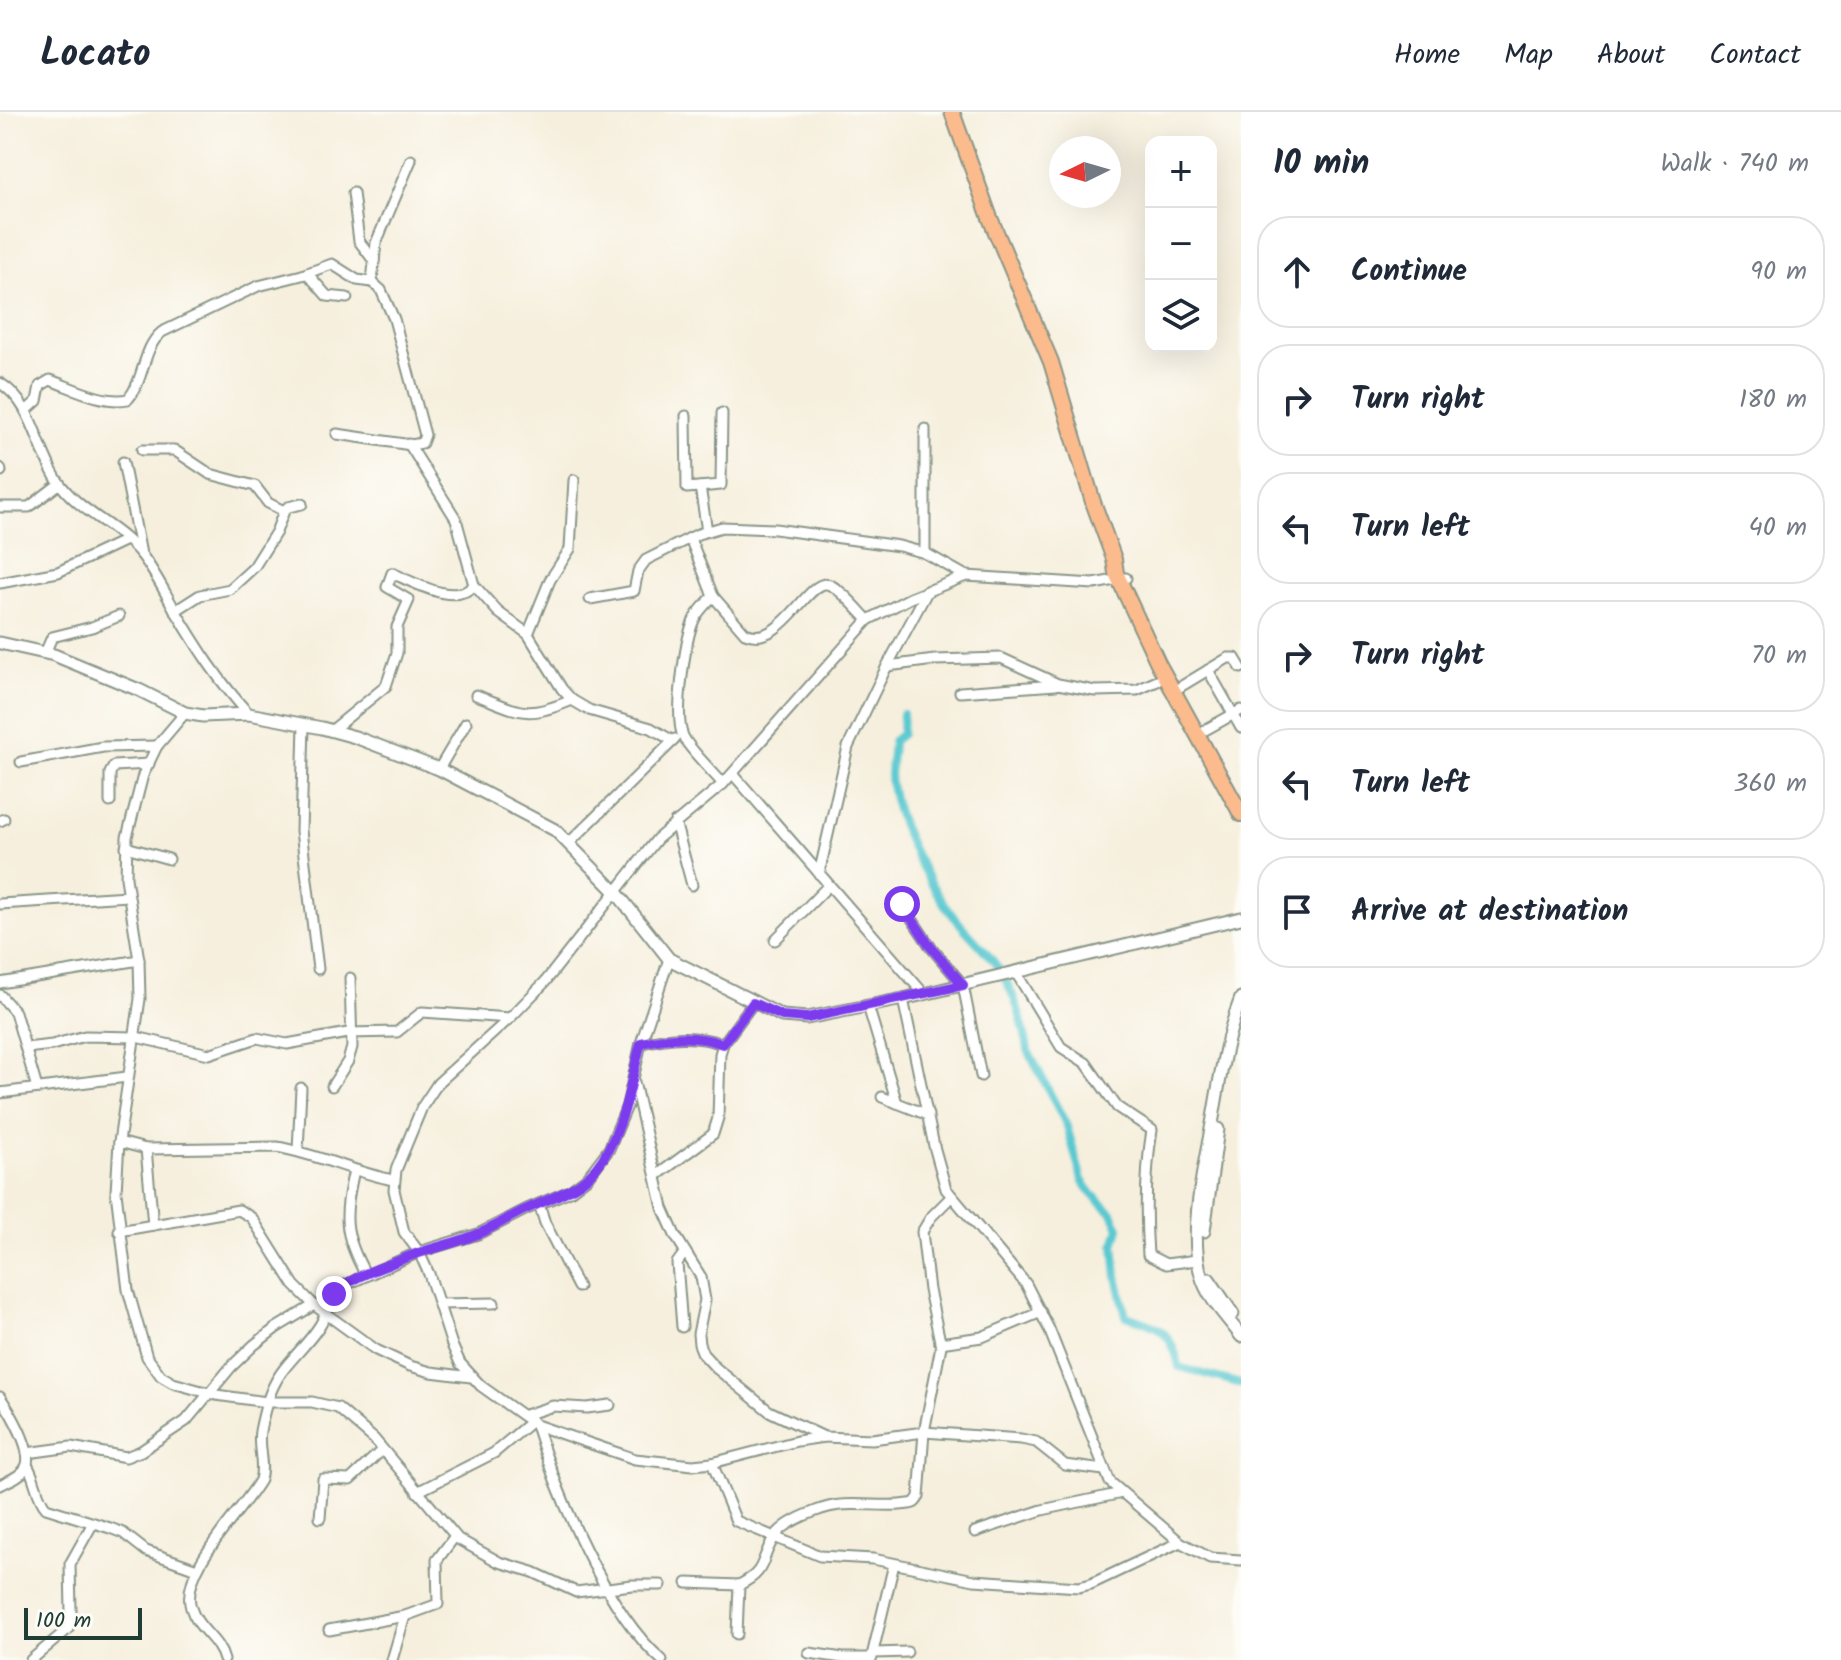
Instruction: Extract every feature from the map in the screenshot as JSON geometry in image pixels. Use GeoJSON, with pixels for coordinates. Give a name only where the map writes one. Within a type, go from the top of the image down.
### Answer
{"type":"FeatureCollection","features":[{"type":"Feature","properties":{"kind":"highway"},"geometry":{"type":"LineString","coordinates":[[952,112],[990,218],[1051,362],[1093,502],[1114,559],[1166,677],[1241,814]]}},
{"type":"Feature","properties":{"kind":"highway"},"geometry":{"type":"LineString","coordinates":[[1123,579],[1241,795]]}},
{"type":"Feature","properties":{"kind":"street"},"geometry":{"type":"LineString","coordinates":[[372,282],[376,243],[411,160]]}},
{"type":"Feature","properties":{"kind":"street"},"geometry":{"type":"LineString","coordinates":[[353,193],[359,241],[374,261]]}},
{"type":"Feature","properties":{"kind":"street"},"geometry":{"type":"LineString","coordinates":[[26,411],[37,401],[41,384],[50,380],[67,388],[116,400],[128,399],[136,388],[152,342],[162,332],[258,286],[332,264],[357,280],[372,282],[381,290],[394,319],[425,435],[422,443],[409,444],[337,434]]}},
{"type":"Feature","properties":{"kind":"street"},"geometry":{"type":"LineString","coordinates":[[307,273],[327,296],[347,298]]}},
{"type":"Feature","properties":{"kind":"street"},"geometry":{"type":"LineString","coordinates":[[0,383],[26,411],[59,484],[141,554],[223,685],[249,714]]}},
{"type":"Feature","properties":{"kind":"street"},"geometry":{"type":"LineString","coordinates":[[686,416],[687,488],[721,485],[722,413]]}},
{"type":"Feature","properties":{"kind":"street"},"geometry":{"type":"LineString","coordinates":[[925,429],[925,553]]}},
{"type":"Feature","properties":{"kind":"street"},"geometry":{"type":"LineString","coordinates":[[409,444],[456,519],[474,585],[498,612],[528,634],[562,689],[572,700],[600,715],[651,728],[673,741]]}},
{"type":"Feature","properties":{"kind":"street"},"geometry":{"type":"LineString","coordinates":[[142,450],[174,450],[210,474],[255,486],[268,503],[284,511]]}},
{"type":"Feature","properties":{"kind":"street"},"geometry":{"type":"LineString","coordinates":[[123,462],[141,554]]}},
{"type":"Feature","properties":{"kind":"street"},"geometry":{"type":"LineString","coordinates":[[528,634],[550,580],[570,549],[574,480]]}},
{"type":"Feature","properties":{"kind":"street"},"geometry":{"type":"LineString","coordinates":[[0,507],[29,507],[59,484]]}},
{"type":"Feature","properties":{"kind":"street"},"geometry":{"type":"LineString","coordinates":[[700,487],[707,531]]}},
{"type":"Feature","properties":{"kind":"street"},"geometry":{"type":"LineString","coordinates":[[175,611],[200,595],[230,589],[254,567],[276,532],[284,511],[302,504]]}},
{"type":"Feature","properties":{"kind":"street"},"geometry":{"type":"LineString","coordinates":[[590,599],[634,591],[638,571],[646,560],[707,531],[733,526],[899,546],[925,553],[966,576]]}},
{"type":"Feature","properties":{"kind":"street"},"geometry":{"type":"LineString","coordinates":[[690,538],[713,596],[739,628],[751,636],[779,625],[819,586],[826,584],[835,587],[868,620]]}},
{"type":"Feature","properties":{"kind":"street"},"geometry":{"type":"LineString","coordinates":[[0,583],[58,572],[126,540]]}},
{"type":"Feature","properties":{"kind":"street"},"geometry":{"type":"LineString","coordinates":[[331,731],[386,686],[397,653],[397,627],[409,600],[387,587],[392,573],[417,584],[457,595],[469,591],[474,585]]}},
{"type":"Feature","properties":{"kind":"street"},"geometry":{"type":"LineString","coordinates":[[1104,1470],[1065,1465],[1031,1441],[924,1432],[872,1439],[824,1437],[693,1465],[635,1459],[531,1420],[471,1377],[452,1345],[419,1252],[404,1232],[393,1180],[412,1127],[430,1093],[545,982],[657,839],[733,774],[868,620],[928,590],[966,576],[1094,584],[1123,579]]}},
{"type":"Feature","properties":{"kind":"street"},"geometry":{"type":"LineString","coordinates":[[819,874],[848,747],[928,590]]}},
{"type":"Feature","properties":{"kind":"street"},"geometry":{"type":"LineString","coordinates":[[713,596],[695,616],[691,627],[680,690],[683,736],[723,784]]}},
{"type":"Feature","properties":{"kind":"street"},"geometry":{"type":"LineString","coordinates":[[45,653],[52,637],[92,627],[119,616]]}},
{"type":"Feature","properties":{"kind":"street"},"geometry":{"type":"LineString","coordinates":[[0,643],[45,653],[139,690],[185,713],[249,714],[304,725],[355,737],[439,769],[555,830],[616,892],[669,959],[770,1012],[795,1018],[903,999],[1241,918]]}},
{"type":"Feature","properties":{"kind":"street"},"geometry":{"type":"LineString","coordinates":[[1180,687],[1231,657],[1237,659],[1241,668]]}},
{"type":"Feature","properties":{"kind":"street"},"geometry":{"type":"LineString","coordinates":[[887,666],[935,660],[1001,658],[1058,684],[1095,691],[1137,690],[1166,677]]}},
{"type":"Feature","properties":{"kind":"street"},"geometry":{"type":"LineString","coordinates":[[1208,670],[1237,712],[1241,728]]}},
{"type":"Feature","properties":{"kind":"street"},"geometry":{"type":"LineString","coordinates":[[960,692],[1058,684]]}},
{"type":"Feature","properties":{"kind":"street"},"geometry":{"type":"LineString","coordinates":[[476,695],[531,713],[572,700]]}},
{"type":"Feature","properties":{"kind":"street"},"geometry":{"type":"LineString","coordinates":[[1205,730],[1237,712]]}},
{"type":"Feature","properties":{"kind":"street"},"geometry":{"type":"LineString","coordinates":[[185,713],[157,746],[149,764],[126,847],[128,896],[139,960],[140,999],[127,1077],[116,1192],[128,1290],[152,1367],[173,1383],[207,1393],[267,1402],[312,1402],[338,1408],[361,1425],[455,1536],[488,1557],[533,1572],[568,1590],[585,1593],[632,1585],[661,1585]]}},
{"type":"Feature","properties":{"kind":"street"},"geometry":{"type":"LineString","coordinates":[[439,769],[466,723]]}},
{"type":"Feature","properties":{"kind":"street"},"geometry":{"type":"LineString","coordinates":[[304,725],[301,831],[318,969]]}},
{"type":"Feature","properties":{"kind":"street"},"geometry":{"type":"LineString","coordinates":[[569,843],[673,741],[683,736]]}},
{"type":"Feature","properties":{"kind":"street"},"geometry":{"type":"LineString","coordinates":[[21,762],[103,747],[157,746]]}},
{"type":"Feature","properties":{"kind":"street"},"geometry":{"type":"LineString","coordinates":[[110,802],[110,773],[114,766],[149,764]]}},
{"type":"Feature","properties":{"kind":"street"},"geometry":{"type":"LineString","coordinates":[[733,774],[924,994]]}},
{"type":"Feature","properties":{"kind":"street"},"geometry":{"type":"LineString","coordinates":[[675,822],[692,885]]}},
{"type":"Feature","properties":{"kind":"street"},"geometry":{"type":"LineString","coordinates":[[126,847],[169,859]]}},
{"type":"Feature","properties":{"kind":"street"},"geometry":{"type":"LineString","coordinates":[[775,940],[828,886]]}},
{"type":"Feature","properties":{"kind":"street"},"geometry":{"type":"LineString","coordinates":[[0,904],[128,896]]}},
{"type":"Feature","properties":{"kind":"street"},"geometry":{"type":"LineString","coordinates":[[902,904],[930,946],[963,985],[981,1076]]}},
{"type":"Feature","properties":{"kind":"street"},"geometry":{"type":"LineString","coordinates":[[224,1660],[220,1649],[190,1607],[189,1588],[197,1569],[260,1480],[263,1466],[259,1438],[267,1402],[281,1373],[308,1342],[334,1294],[341,1287],[419,1252],[478,1234],[570,1191],[587,1178],[601,1161],[618,1128],[641,1043],[669,959]]}},
{"type":"Feature","properties":{"kind":"street"},"geometry":{"type":"LineString","coordinates":[[0,983],[139,960]]}},
{"type":"Feature","properties":{"kind":"street"},"geometry":{"type":"LineString","coordinates":[[1015,971],[1061,1047],[1086,1063],[1117,1107],[1152,1130],[1146,1166],[1148,1255],[1166,1264],[1197,1260]]}},
{"type":"Feature","properties":{"kind":"street"},"geometry":{"type":"LineString","coordinates":[[332,1086],[350,1055],[353,1033],[350,978]]}},
{"type":"Feature","properties":{"kind":"street"},"geometry":{"type":"LineString","coordinates":[[0,995],[15,1012],[37,1088]]}},
{"type":"Feature","properties":{"kind":"street"},"geometry":{"type":"LineString","coordinates":[[1241,998],[1228,1042],[1206,1159],[1197,1231],[1197,1260],[1208,1292],[1241,1336]]}},
{"type":"Feature","properties":{"kind":"street"},"geometry":{"type":"LineString","coordinates":[[903,999],[942,1180],[951,1197],[1026,1284],[1041,1312],[1110,1482],[1180,1542],[1210,1558],[1241,1560]]}},
{"type":"Feature","properties":{"kind":"street"},"geometry":{"type":"LineString","coordinates":[[656,1176],[713,1134],[718,1118],[719,1062],[723,1044],[753,1003]]}},
{"type":"Feature","properties":{"kind":"street"},"geometry":{"type":"LineString","coordinates":[[868,1006],[897,1103]]}},
{"type":"Feature","properties":{"kind":"street"},"geometry":{"type":"LineString","coordinates":[[26,1048],[85,1036],[136,1037],[209,1054],[257,1038],[287,1044],[353,1033],[397,1032],[422,1012],[510,1018]]}},
{"type":"Feature","properties":{"kind":"street"},"geometry":{"type":"LineString","coordinates":[[1241,1023],[1220,1118],[1203,1247],[1210,1282],[1241,1325]]}},
{"type":"Feature","properties":{"kind":"street"},"geometry":{"type":"LineString","coordinates":[[641,1043],[697,1036],[723,1044]]}},
{"type":"Feature","properties":{"kind":"street"},"geometry":{"type":"LineString","coordinates":[[0,1093],[127,1077]]}},
{"type":"Feature","properties":{"kind":"street"},"geometry":{"type":"LineString","coordinates":[[633,1079],[663,1208],[685,1252],[696,1266],[704,1288],[704,1311],[698,1334],[703,1354],[769,1411],[824,1437]]}},
{"type":"Feature","properties":{"kind":"street"},"geometry":{"type":"LineString","coordinates":[[298,1151],[301,1088]]}},
{"type":"Feature","properties":{"kind":"street"},"geometry":{"type":"LineString","coordinates":[[882,1097],[928,1115]]}},
{"type":"Feature","properties":{"kind":"street"},"geometry":{"type":"LineString","coordinates":[[119,1142],[146,1149],[277,1147],[393,1180]]}},
{"type":"Feature","properties":{"kind":"street"},"geometry":{"type":"LineString","coordinates":[[146,1149],[153,1225]]}},
{"type":"Feature","properties":{"kind":"street"},"geometry":{"type":"LineString","coordinates":[[354,1170],[346,1217],[350,1244],[366,1275]]}},
{"type":"Feature","properties":{"kind":"street"},"geometry":{"type":"LineString","coordinates":[[687,1583],[739,1585],[748,1582],[757,1575],[775,1535],[818,1510],[856,1503],[911,1504],[919,1497],[924,1432],[940,1343],[927,1278],[922,1232],[931,1217],[951,1197]]}},
{"type":"Feature","properties":{"kind":"street"},"geometry":{"type":"LineString","coordinates":[[539,1204],[578,1287]]}},
{"type":"Feature","properties":{"kind":"street"},"geometry":{"type":"LineString","coordinates":[[119,1231],[239,1210],[246,1212],[285,1274],[314,1305],[391,1359],[431,1372],[471,1377]]}},
{"type":"Feature","properties":{"kind":"street"},"geometry":{"type":"LineString","coordinates":[[682,1327],[677,1263],[685,1252]]}},
{"type":"Feature","properties":{"kind":"street"},"geometry":{"type":"LineString","coordinates":[[439,1304],[494,1303]]}},
{"type":"Feature","properties":{"kind":"street"},"geometry":{"type":"LineString","coordinates":[[27,1453],[71,1447],[132,1456],[176,1430],[231,1367],[261,1340],[314,1305]]}},
{"type":"Feature","properties":{"kind":"street"},"geometry":{"type":"LineString","coordinates":[[940,1343],[982,1337],[1041,1312]]}},
{"type":"Feature","properties":{"kind":"street"},"geometry":{"type":"LineString","coordinates":[[0,1397],[14,1419],[27,1453],[27,1465],[44,1506],[123,1533],[153,1554],[197,1569]]}},
{"type":"Feature","properties":{"kind":"street"},"geometry":{"type":"LineString","coordinates":[[417,1492],[494,1453],[531,1420],[553,1406],[587,1408],[610,1405]]}},
{"type":"Feature","properties":{"kind":"street"},"geometry":{"type":"LineString","coordinates":[[531,1420],[606,1589],[639,1636],[662,1660]]}},
{"type":"Feature","properties":{"kind":"street"},"geometry":{"type":"LineString","coordinates":[[320,1518],[323,1479],[350,1480],[382,1450]]}},
{"type":"Feature","properties":{"kind":"street"},"geometry":{"type":"LineString","coordinates":[[712,1463],[736,1521],[820,1556],[856,1557],[974,1580],[1079,1587],[1180,1542]]}},
{"type":"Feature","properties":{"kind":"street"},"geometry":{"type":"LineString","coordinates":[[0,1485],[23,1472],[27,1465]]}},
{"type":"Feature","properties":{"kind":"street"},"geometry":{"type":"LineString","coordinates":[[975,1532],[1042,1510],[1122,1493]]}},
{"type":"Feature","properties":{"kind":"street"},"geometry":{"type":"LineString","coordinates":[[31,1660],[68,1629],[71,1612],[70,1564],[93,1523]]}},
{"type":"Feature","properties":{"kind":"street"},"geometry":{"type":"LineString","coordinates":[[329,1630],[405,1616],[438,1604],[437,1560],[455,1536]]}},
{"type":"Feature","properties":{"kind":"street"},"geometry":{"type":"LineString","coordinates":[[872,1657],[894,1564]]}},
{"type":"Feature","properties":{"kind":"street"},"geometry":{"type":"LineString","coordinates":[[737,1634],[739,1585]]}},
{"type":"Feature","properties":{"kind":"street"},"geometry":{"type":"LineString","coordinates":[[392,1660],[405,1616]]}},
{"type":"Feature","properties":{"kind":"street"},"geometry":{"type":"LineString","coordinates":[[809,1653],[843,1658],[907,1652]]}},
{"type":"Feature","properties":{"kind":"waterway"},"geometry":{"type":"LineString","coordinates":[[903,714],[902,734],[893,741],[890,774],[904,831],[943,902],[993,960],[1009,987],[1028,1050],[1067,1126],[1082,1180],[1112,1213],[1119,1228],[1114,1245],[1126,1316],[1163,1332],[1173,1346],[1179,1367],[1241,1384]]}},
{"type":"Feature","properties":{"kind":"route"},"geometry":{"type":"LineString","coordinates":[[334,1294],[352,1281],[419,1252],[478,1234],[582,1183],[609,1149],[618,1128],[631,1093],[641,1043],[697,1036],[723,1044],[753,1003],[782,1016],[807,1018],[963,985],[930,946],[902,904]]}}]}
